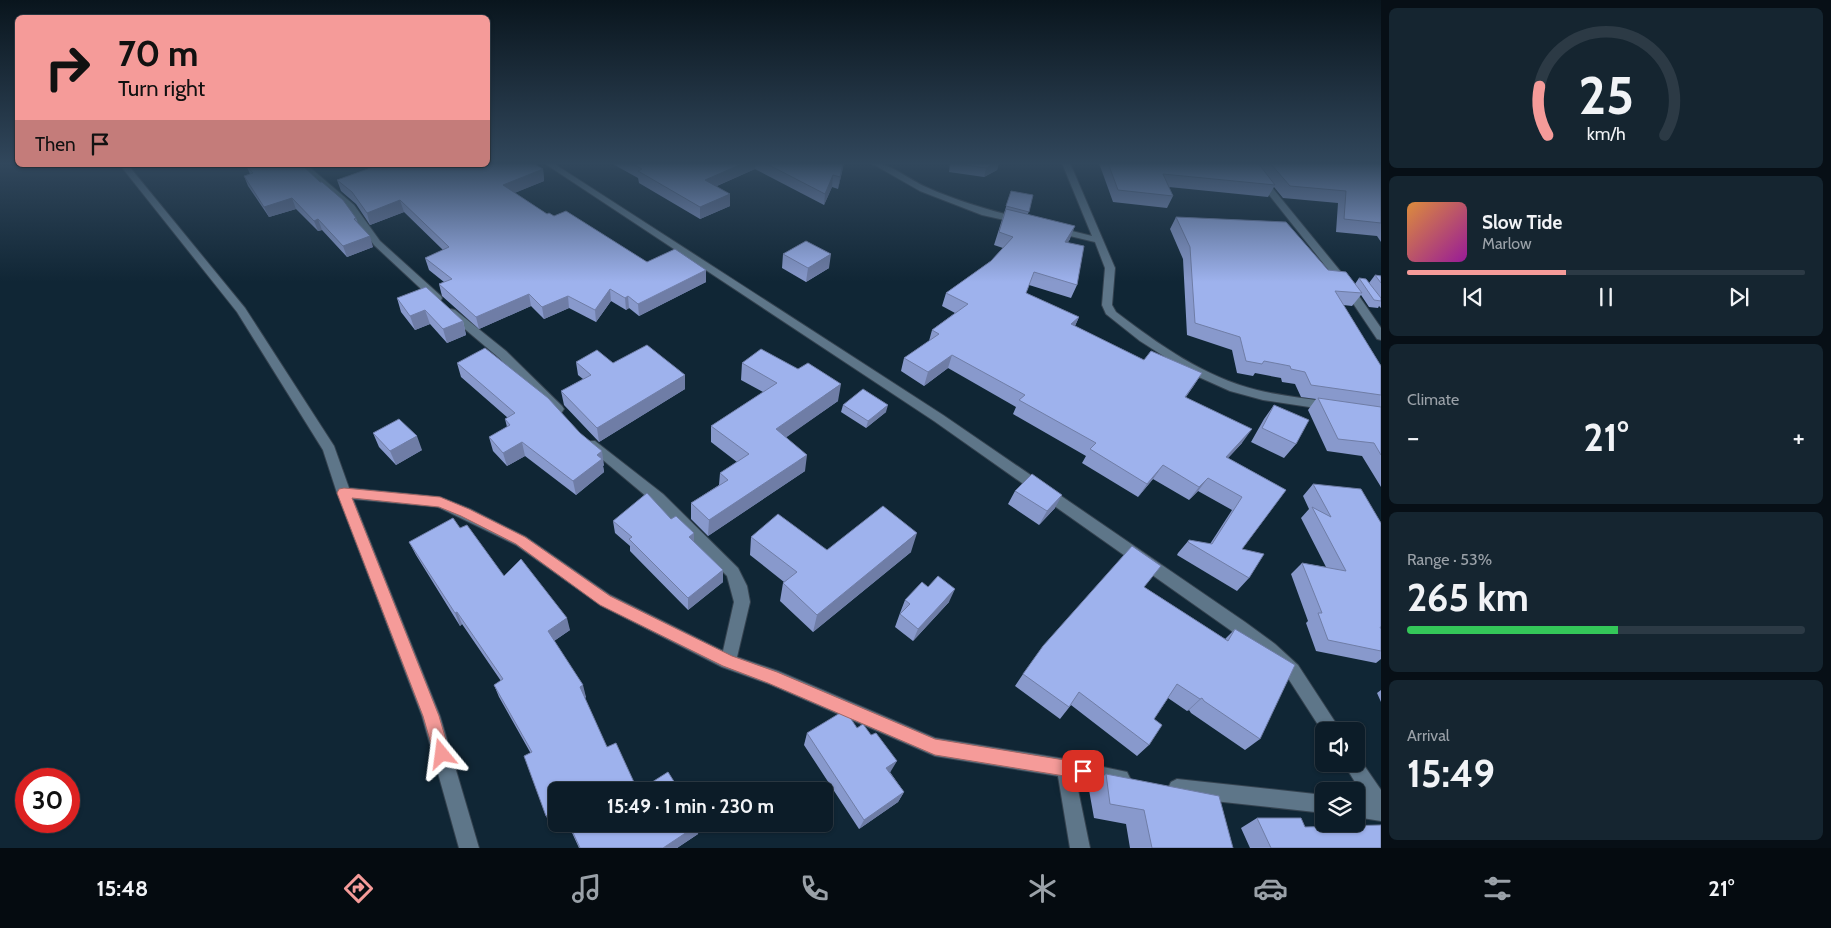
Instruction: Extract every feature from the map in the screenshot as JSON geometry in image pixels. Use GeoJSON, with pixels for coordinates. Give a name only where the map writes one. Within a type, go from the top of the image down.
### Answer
{"type":"FeatureCollection","features":[{"type":"Feature","properties":{"kind":"street"},"geometry":{"type":"LineString","coordinates":[[154,203],[241,310],[329,449],[344,493],[431,716],[469,848]]}},
{"type":"Feature","properties":{"kind":"street"},"geometry":{"type":"LineString","coordinates":[[346,203],[377,243],[465,326],[509,360],[563,415]]}},
{"type":"Feature","properties":{"kind":"street"},"geometry":{"type":"LineString","coordinates":[[606,203],[644,228],[758,298],[898,391],[1239,627],[1269,649],[1292,670],[1326,722]]}},
{"type":"Feature","properties":{"kind":"street"},"geometry":{"type":"LineString","coordinates":[[960,203],[985,212],[1023,222]]}},
{"type":"Feature","properties":{"kind":"street"},"geometry":{"type":"LineString","coordinates":[[1083,203],[1110,268],[1106,305],[1111,314],[1173,358],[1197,372],[1253,394],[1342,408]]}},
{"type":"Feature","properties":{"kind":"street"},"geometry":{"type":"LineString","coordinates":[[1280,203],[1346,285],[1381,336]]}},
{"type":"Feature","properties":{"kind":"street"},"geometry":{"type":"LineString","coordinates":[[1042,226],[1099,240]]}},
{"type":"Feature","properties":{"kind":"street"},"geometry":{"type":"LineString","coordinates":[[582,436],[658,498],[733,572],[739,586],[742,602],[728,662]]}},
{"type":"Feature","properties":{"kind":"street"},"geometry":{"type":"LineString","coordinates":[[344,493],[440,502],[521,540],[605,600],[728,662],[772,678],[935,747],[1133,780]]}},
{"type":"Feature","properties":{"kind":"street"},"geometry":{"type":"LineString","coordinates":[[1065,768],[1080,848]]}},
{"type":"Feature","properties":{"kind":"street"},"geometry":{"type":"LineString","coordinates":[[1359,772],[1381,806]]}},
{"type":"Feature","properties":{"kind":"street"},"geometry":{"type":"LineString","coordinates":[[1162,786],[1192,791],[1315,803]]}},
{"type":"Feature","properties":{"kind":"street"},"geometry":{"type":"LineString","coordinates":[[1365,809],[1381,812]]}},
{"type":"Feature","properties":{"kind":"building"},"geometry":{"type":"Polygon","coordinates":[[[261,203],[278,203],[264,207],[261,203]]]}},
{"type":"Feature","properties":{"kind":"building"},"geometry":{"type":"Polygon","coordinates":[[[296,203],[345,203],[356,218],[354,219],[370,236],[343,246],[318,219],[314,221],[296,203]]]}},
{"type":"Feature","properties":{"kind":"building"},"geometry":{"type":"Polygon","coordinates":[[[360,203],[393,203],[367,213],[360,203]]]}},
{"type":"Feature","properties":{"kind":"building"},"geometry":{"type":"Polygon","coordinates":[[[403,203],[530,203],[547,214],[549,213],[554,216],[566,211],[647,262],[675,249],[706,270],[638,304],[628,296],[625,298],[610,289],[595,310],[568,296],[542,307],[529,294],[476,317],[439,284],[452,279],[425,258],[449,247],[403,203]]]}},
{"type":"Feature","properties":{"kind":"building"},"geometry":{"type":"Polygon","coordinates":[[[692,203],[710,203],[700,207],[692,203]]]}},
{"type":"Feature","properties":{"kind":"building"},"geometry":{"type":"Polygon","coordinates":[[[1007,203],[1031,203],[1029,212],[1006,206],[1007,203]]]}},
{"type":"Feature","properties":{"kind":"building"},"geometry":{"type":"Polygon","coordinates":[[[1345,203],[1381,203],[1381,223],[1344,219],[1345,203]]]}},
{"type":"Feature","properties":{"kind":"building"},"geometry":{"type":"Polygon","coordinates":[[[1006,209],[1075,226],[1065,242],[1084,246],[1077,285],[1034,272],[1026,293],[1079,317],[1071,324],[1144,360],[1151,351],[1202,373],[1185,397],[1252,429],[1226,457],[1286,490],[1242,549],[1264,554],[1249,578],[1188,542],[1189,540],[1212,544],[1242,497],[1208,478],[1199,487],[1163,465],[1147,484],[1090,449],[1096,443],[1019,400],[1025,395],[952,355],[928,372],[904,358],[939,334],[932,330],[968,304],[946,293],[991,261],[1013,237],[999,232],[1006,209]]]}},
{"type":"Feature","properties":{"kind":"building"},"geometry":{"type":"Polygon","coordinates":[[[1176,217],[1286,222],[1328,270],[1346,272],[1362,293],[1335,291],[1381,366],[1381,395],[1311,385],[1305,372],[1291,369],[1290,366],[1264,361],[1262,364],[1246,361],[1240,337],[1195,323],[1190,247],[1176,217]]]}},
{"type":"Feature","properties":{"kind":"building"},"geometry":{"type":"Polygon","coordinates":[[[806,241],[831,254],[808,268],[783,254],[806,241]]]}},
{"type":"Feature","properties":{"kind":"building"},"geometry":{"type":"Polygon","coordinates":[[[1375,275],[1381,276],[1381,283],[1375,275]]]}},
{"type":"Feature","properties":{"kind":"building"},"geometry":{"type":"Polygon","coordinates":[[[1359,278],[1366,279],[1381,298],[1381,301],[1374,300],[1359,278]]]}},
{"type":"Feature","properties":{"kind":"building"},"geometry":{"type":"Polygon","coordinates":[[[426,287],[463,321],[443,329],[425,310],[410,316],[397,298],[426,287]]]}},
{"type":"Feature","properties":{"kind":"building"},"geometry":{"type":"Polygon","coordinates":[[[647,345],[685,375],[597,428],[561,391],[591,375],[576,362],[597,350],[613,363],[647,345]]]}},
{"type":"Feature","properties":{"kind":"building"},"geometry":{"type":"Polygon","coordinates":[[[485,348],[548,398],[580,433],[602,451],[597,455],[602,459],[573,481],[522,442],[503,453],[489,437],[510,425],[505,419],[515,413],[457,363],[485,348]]]}},
{"type":"Feature","properties":{"kind":"building"},"geometry":{"type":"Polygon","coordinates":[[[761,349],[798,369],[808,363],[841,384],[776,429],[807,455],[709,520],[691,503],[728,480],[720,473],[749,454],[711,426],[777,383],[742,363],[761,349]]]}},
{"type":"Feature","properties":{"kind":"building"},"geometry":{"type":"Polygon","coordinates":[[[863,389],[888,405],[868,421],[843,405],[863,389]]]}},
{"type":"Feature","properties":{"kind":"building"},"geometry":{"type":"Polygon","coordinates":[[[1318,398],[1381,407],[1381,455],[1374,443],[1338,439],[1318,398]]]}},
{"type":"Feature","properties":{"kind":"building"},"geometry":{"type":"Polygon","coordinates":[[[1274,405],[1309,420],[1296,444],[1262,428],[1274,405]]]}},
{"type":"Feature","properties":{"kind":"building"},"geometry":{"type":"Polygon","coordinates":[[[399,419],[417,436],[390,451],[373,433],[399,419]]]}},
{"type":"Feature","properties":{"kind":"building"},"geometry":{"type":"Polygon","coordinates":[[[1032,474],[1062,495],[1047,511],[1015,491],[1032,474]]]}},
{"type":"Feature","properties":{"kind":"building"},"geometry":{"type":"Polygon","coordinates":[[[1313,484],[1361,489],[1381,523],[1381,651],[1328,640],[1318,613],[1322,613],[1302,563],[1346,571],[1312,507],[1331,517],[1313,484]]]}},
{"type":"Feature","properties":{"kind":"building"},"geometry":{"type":"Polygon","coordinates":[[[647,493],[671,519],[676,516],[694,533],[689,537],[723,570],[688,598],[629,539],[632,537],[613,521],[647,493]]]}},
{"type":"Feature","properties":{"kind":"building"},"geometry":{"type":"Polygon","coordinates":[[[883,506],[917,533],[817,615],[783,583],[797,572],[751,537],[778,514],[827,550],[883,506]]]}},
{"type":"Feature","properties":{"kind":"building"},"geometry":{"type":"Polygon","coordinates":[[[453,518],[460,528],[467,525],[504,576],[521,559],[567,618],[548,631],[583,685],[580,687],[607,747],[616,743],[634,782],[548,782],[548,815],[546,816],[524,756],[532,752],[494,685],[503,679],[457,612],[455,613],[409,542],[453,518]]]}},
{"type":"Feature","properties":{"kind":"building"},"geometry":{"type":"Polygon","coordinates":[[[1132,546],[1161,566],[1144,587],[1228,641],[1235,629],[1295,665],[1260,739],[1202,698],[1200,699],[1177,684],[1154,719],[1162,725],[1149,745],[1079,692],[1069,707],[1023,674],[1043,646],[1132,546]]]}},
{"type":"Feature","properties":{"kind":"building"},"geometry":{"type":"Polygon","coordinates":[[[938,576],[955,589],[918,629],[900,614],[910,604],[905,600],[922,582],[928,587],[938,576]]]}},
{"type":"Feature","properties":{"kind":"building"},"geometry":{"type":"Polygon","coordinates":[[[845,710],[857,728],[863,724],[871,735],[876,733],[897,761],[886,768],[904,792],[864,820],[807,733],[845,710]]]}},
{"type":"Feature","properties":{"kind":"building"},"geometry":{"type":"Polygon","coordinates":[[[668,772],[674,782],[652,782],[668,772]]]}},
{"type":"Feature","properties":{"kind":"building"},"geometry":{"type":"Polygon","coordinates":[[[1106,774],[1219,796],[1233,848],[1152,848],[1144,810],[1110,804],[1106,774]]]}},
{"type":"Feature","properties":{"kind":"building"},"geometry":{"type":"Polygon","coordinates":[[[1257,818],[1301,818],[1305,827],[1315,827],[1315,832],[1365,832],[1365,825],[1381,825],[1381,848],[1271,848],[1257,818]]]}},
{"type":"Feature","properties":{"kind":"building"},"geometry":{"type":"Polygon","coordinates":[[[573,832],[687,832],[663,848],[580,848],[573,832]]]}},
{"type":"Feature","properties":{"kind":"route"},"geometry":{"type":"LineString","coordinates":[[442,754],[431,716],[344,493],[440,502],[521,540],[605,600],[728,662],[772,678],[935,747],[1083,771]]}}]}
